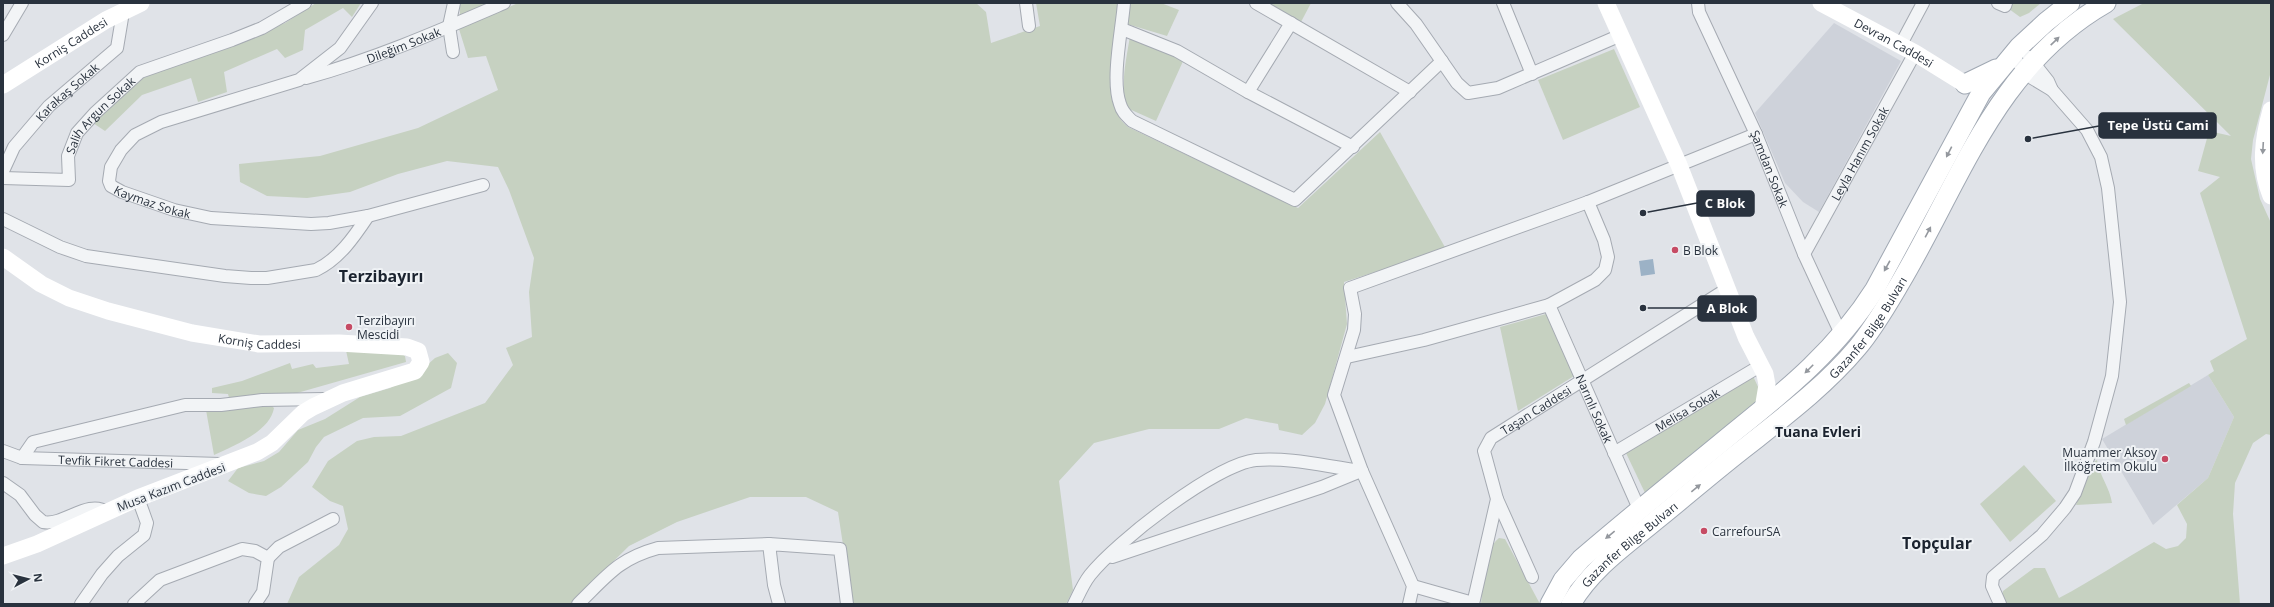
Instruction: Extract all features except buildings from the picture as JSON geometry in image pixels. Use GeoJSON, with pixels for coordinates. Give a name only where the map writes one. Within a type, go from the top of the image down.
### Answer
{"type":"FeatureCollection","features":[{"type":"Feature","properties":{"kind":"main road","name":"Korniş Caddesi"},"geometry":{"type":"LineString","coordinates":[[3,85],[94,27],[141,3]]}},
{"type":"Feature","properties":{"kind":"main road"},"geometry":{"type":"LineString","coordinates":[[1606,3],[1679,165],[1727,289],[1763,370],[1768,385],[1763,409]]}},
{"type":"Feature","properties":{"kind":"main road","name":"Devran Caddesi"},"geometry":{"type":"LineString","coordinates":[[1821,3],[1907,49],[1965,84]]}},
{"type":"Feature","properties":{"kind":"main road","name":"Gazanfer Bilge Bulvarı"},"geometry":{"type":"LineString","coordinates":[[1550,604],[1556,591],[1574,566],[1793,385],[1842,336],[1860,313],[1875,289],[1986,85],[2046,22],[2070,3]]}},
{"type":"Feature","properties":{"kind":"main road","name":"Gazanfer Bilge Bulvarı"},"geometry":{"type":"LineString","coordinates":[[1571,604],[1591,576],[1612,557],[1784,416],[1820,385],[1857,349],[1880,315],[1908,268],[1993,113],[2005,96],[2028,66],[2076,24],[2106,3]]}},
{"type":"Feature","properties":{"kind":"main road"},"geometry":{"type":"LineString","coordinates":[[1965,84],[2012,56]]}},
{"type":"Feature","properties":{"kind":"main road"},"geometry":{"type":"LineString","coordinates":[[1965,84],[1986,85],[2005,96]]}},
{"type":"Feature","properties":{"kind":"main road"},"geometry":{"type":"LineString","coordinates":[[1965,84],[1976,101],[1993,113]]}},
{"type":"Feature","properties":{"kind":"main road"},"geometry":{"type":"LineString","coordinates":[[1964,123],[1965,84]]}},
{"type":"Feature","properties":{"kind":"main road"},"geometry":{"type":"LineString","coordinates":[[2271,110],[2263,145],[2264,169],[2271,196]]}},
{"type":"Feature","properties":{"kind":"main road","name":"Korniş Caddesi"},"geometry":{"type":"LineString","coordinates":[[3,257],[41,284],[69,298],[115,313],[192,333],[259,344],[339,343],[406,347],[418,351],[421,356],[421,362],[415,371],[327,399]]}},
{"type":"Feature","properties":{"kind":"main road"},"geometry":{"type":"LineString","coordinates":[[1763,370],[1781,383],[1793,385]]}},
{"type":"Feature","properties":{"kind":"main road","name":"Musa Kazım Caddesi"},"geometry":{"type":"LineString","coordinates":[[3,556],[37,544],[138,498],[230,464],[257,452],[272,443],[303,412],[327,399]]}},
{"type":"Feature","properties":{"kind":"street"},"geometry":{"type":"LineString","coordinates":[[3,35],[22,3]]}},
{"type":"Feature","properties":{"kind":"street","name":"Salih Argun Sokak"},"geometry":{"type":"LineString","coordinates":[[3,178],[69,180],[68,156],[77,133],[95,113],[140,72],[240,37],[280,18],[305,3]]}},
{"type":"Feature","properties":{"kind":"street","name":"Kaymaz Sokak"},"geometry":{"type":"LineString","coordinates":[[372,3],[340,48],[299,80],[143,129],[127,141],[114,162],[109,175],[112,186],[122,192],[174,210],[211,218],[312,224],[345,221],[368,216],[483,185]]}},
{"type":"Feature","properties":{"kind":"street"},"geometry":{"type":"LineString","coordinates":[[453,52],[449,26],[454,3]]}},
{"type":"Feature","properties":{"kind":"street","name":"Dileğim Sokak"},"geometry":{"type":"LineString","coordinates":[[299,80],[348,66],[504,3]]}},
{"type":"Feature","properties":{"kind":"street"},"geometry":{"type":"LineString","coordinates":[[1026,3],[1028,26]]}},
{"type":"Feature","properties":{"kind":"street"},"geometry":{"type":"LineString","coordinates":[[1124,3],[1118,91],[1124,113],[1132,122],[1295,200],[1442,62]]}},
{"type":"Feature","properties":{"kind":"street"},"geometry":{"type":"LineString","coordinates":[[1256,3],[1410,92]]}},
{"type":"Feature","properties":{"kind":"street"},"geometry":{"type":"LineString","coordinates":[[1396,3],[1416,24],[1457,83],[1468,93],[1498,88],[1621,35]]}},
{"type":"Feature","properties":{"kind":"street"},"geometry":{"type":"LineString","coordinates":[[1503,3],[1532,74]]}},
{"type":"Feature","properties":{"kind":"street","name":"Şamdan Sokak"},"geometry":{"type":"LineString","coordinates":[[1698,3],[1699,12],[1756,134],[1804,254],[1842,336]]}},
{"type":"Feature","properties":{"kind":"street","name":"Leyla Hanım Sokak"},"geometry":{"type":"LineString","coordinates":[[1804,254],[1907,49],[1923,3]]}},
{"type":"Feature","properties":{"kind":"street"},"geometry":{"type":"LineString","coordinates":[[1998,3],[2005,6],[2006,3]]}},
{"type":"Feature","properties":{"kind":"street","name":"Karakaş Sokak"},"geometry":{"type":"LineString","coordinates":[[3,171],[17,142],[49,106],[117,48],[123,12]]}},
{"type":"Feature","properties":{"kind":"street"},"geometry":{"type":"LineString","coordinates":[[1248,92],[1290,23]]}},
{"type":"Feature","properties":{"kind":"street"},"geometry":{"type":"LineString","coordinates":[[1122,29],[1177,51],[1248,92],[1353,147]]}},
{"type":"Feature","properties":{"kind":"street"},"geometry":{"type":"LineString","coordinates":[[2000,604],[1992,586],[1993,577],[2055,522],[2078,487],[2107,396],[2117,347],[2120,289],[2106,173],[2091,136],[2052,90],[2028,66],[2012,56]]}},
{"type":"Feature","properties":{"kind":"street"},"geometry":{"type":"LineString","coordinates":[[1409,604],[1413,586],[1362,471],[1334,395],[1347,357],[1355,322],[1350,288],[1588,202],[1756,134]]}},
{"type":"Feature","properties":{"kind":"street"},"geometry":{"type":"LineString","coordinates":[[1347,357],[1424,340],[1549,305],[1595,280],[1602,274],[1607,264],[1608,257],[1604,240],[1588,202]]}},
{"type":"Feature","properties":{"kind":"street"},"geometry":{"type":"LineString","coordinates":[[3,219],[60,247],[86,256],[225,276],[261,278],[316,270],[323,266],[337,256],[368,216]]}},
{"type":"Feature","properties":{"kind":"street","name":"Taşan Caddesi"},"geometry":{"type":"LineString","coordinates":[[1473,604],[1497,499],[1484,451],[1486,444],[1491,438],[1727,289]]}},
{"type":"Feature","properties":{"kind":"street","name":"Narınlı Sokak"},"geometry":{"type":"LineString","coordinates":[[1549,305],[1640,511]]}},
{"type":"Feature","properties":{"kind":"street","name":"Melisa Sokak"},"geometry":{"type":"LineString","coordinates":[[1614,453],[1763,370]]}},
{"type":"Feature","properties":{"kind":"street"},"geometry":{"type":"LineString","coordinates":[[22,458],[33,442],[185,405],[221,406],[262,400],[327,399]]}},
{"type":"Feature","properties":{"kind":"street","name":"Tevfik Fikret Caddesi"},"geometry":{"type":"LineString","coordinates":[[3,451],[22,458],[230,464]]}},
{"type":"Feature","properties":{"kind":"street"},"geometry":{"type":"LineString","coordinates":[[1074,604],[1087,579],[1106,559],[1166,508],[1227,469],[1244,462],[1280,461],[1362,471]]}},
{"type":"Feature","properties":{"kind":"street"},"geometry":{"type":"LineString","coordinates":[[1106,559],[1322,487],[1362,471]]}},
{"type":"Feature","properties":{"kind":"street"},"geometry":{"type":"LineString","coordinates":[[3,484],[20,495],[35,516],[44,522],[54,522],[95,508],[107,512]]}},
{"type":"Feature","properties":{"kind":"street"},"geometry":{"type":"LineString","coordinates":[[81,604],[102,574],[118,556],[144,535],[147,523],[138,498]]}},
{"type":"Feature","properties":{"kind":"street"},"geometry":{"type":"LineString","coordinates":[[1497,499],[1532,577]]}},
{"type":"Feature","properties":{"kind":"street"},"geometry":{"type":"LineString","coordinates":[[255,604],[263,592],[268,558],[279,547],[333,519]]}},
{"type":"Feature","properties":{"kind":"street"},"geometry":{"type":"LineString","coordinates":[[769,544],[774,585],[779,604]]}},
{"type":"Feature","properties":{"kind":"street"},"geometry":{"type":"LineString","coordinates":[[578,604],[618,565],[644,552],[658,548],[769,544],[840,550],[847,604]]}},
{"type":"Feature","properties":{"kind":"street"},"geometry":{"type":"LineString","coordinates":[[134,604],[160,580],[236,550],[248,549],[268,558]]}},
{"type":"Feature","properties":{"kind":"street"},"geometry":{"type":"LineString","coordinates":[[1413,586],[1473,604]]}},
{"type":"Feature","properties":{"kind":"shaded area"},"geometry":{"type":"Polygon","coordinates":[[[1834,23],[1901,61],[1819,212],[1803,202],[1785,183],[1755,113],[1834,23]]]}},
{"type":"Feature","properties":{"kind":"shaded area","name":"Muammer Aksoy İlköğretim Okulu"},"geometry":{"type":"Polygon","coordinates":[[[2208,375],[2234,417],[2208,478],[2153,525],[2102,439],[2208,375]]]}},
{"type":"Feature","properties":{"kind":"green space"},"geometry":{"type":"Polygon","coordinates":[[[316,3],[361,3],[352,17],[343,8],[305,30],[303,50],[285,58],[277,49],[224,72],[227,92],[198,102],[191,78],[142,95],[105,131],[93,123],[137,81],[148,74],[220,50],[285,23],[316,3]]]}},
{"type":"Feature","properties":{"kind":"green space"},"geometry":{"type":"Polygon","coordinates":[[[460,3],[491,3],[460,16],[460,3]]]}},
{"type":"Feature","properties":{"kind":"green space"},"geometry":{"type":"Polygon","coordinates":[[[518,3],[976,3],[986,12],[991,43],[1040,26],[1036,3],[1118,3],[1113,99],[1118,114],[1128,127],[1298,208],[1380,132],[1446,249],[1344,282],[1347,324],[1325,404],[1315,423],[1302,435],[1279,430],[1278,424],[1246,418],[1219,429],[1149,429],[1094,443],[1059,481],[1073,590],[1066,604],[852,604],[838,512],[806,497],[750,497],[677,522],[629,546],[570,604],[287,604],[299,577],[339,545],[348,529],[343,506],[330,501],[312,487],[328,461],[357,441],[374,437],[401,436],[485,403],[513,365],[506,348],[532,337],[529,292],[534,258],[509,190],[498,167],[447,161],[398,174],[350,192],[307,198],[267,196],[240,182],[239,164],[320,156],[418,128],[498,90],[486,56],[468,58],[459,29],[518,3]]]}},
{"type":"Feature","properties":{"kind":"green space"},"geometry":{"type":"Polygon","coordinates":[[[1130,3],[1161,3],[1179,10],[1167,36],[1127,24],[1130,3]]]}},
{"type":"Feature","properties":{"kind":"green space"},"geometry":{"type":"Polygon","coordinates":[[[1269,3],[1311,3],[1301,22],[1269,3]]]}},
{"type":"Feature","properties":{"kind":"green space"},"geometry":{"type":"Polygon","coordinates":[[[2012,3],[2041,3],[2029,13],[2020,17],[2009,9],[2012,3]]]}},
{"type":"Feature","properties":{"kind":"green space"},"geometry":{"type":"Polygon","coordinates":[[[2144,3],[2271,3],[2271,71],[2253,140],[2251,159],[2260,199],[2271,223],[2271,435],[2266,434],[2253,443],[2235,483],[2233,514],[2240,604],[2006,604],[2002,597],[2003,591],[2034,568],[2045,568],[2059,598],[2154,542],[2166,549],[2178,546],[2186,538],[2187,524],[2177,505],[2208,478],[2234,417],[2208,375],[2214,371],[2210,361],[2247,339],[2200,193],[2220,177],[2198,171],[2209,131],[2231,136],[2113,19],[2144,3]]]}},
{"type":"Feature","properties":{"kind":"green space"},"geometry":{"type":"Polygon","coordinates":[[[1130,36],[1184,59],[1156,121],[1127,108],[1124,82],[1125,64],[1130,36]]]}},
{"type":"Feature","properties":{"kind":"green space"},"geometry":{"type":"Polygon","coordinates":[[[1614,49],[1640,107],[1563,140],[1538,80],[1614,49]]]}},
{"type":"Feature","properties":{"kind":"green space"},"geometry":{"type":"Polygon","coordinates":[[[1546,314],[1574,376],[1518,411],[1500,327],[1546,314]]]}},
{"type":"Feature","properties":{"kind":"green space"},"geometry":{"type":"Polygon","coordinates":[[[345,346],[399,352],[405,356],[406,362],[290,395],[229,398],[228,394],[212,393],[212,388],[242,381],[290,363],[292,369],[313,364],[316,368],[349,364],[345,346]]]}},
{"type":"Feature","properties":{"kind":"green space"},"geometry":{"type":"Polygon","coordinates":[[[448,353],[457,363],[451,388],[400,416],[363,418],[324,437],[316,447],[308,462],[281,487],[266,496],[249,493],[228,481],[238,468],[264,461],[279,452],[298,430],[325,419],[360,397],[390,388],[417,374],[435,358],[448,353]]]}},
{"type":"Feature","properties":{"kind":"green space"},"geometry":{"type":"Polygon","coordinates":[[[1753,376],[1759,389],[1759,403],[1646,495],[1626,453],[1753,376]]]}},
{"type":"Feature","properties":{"kind":"green space"},"geometry":{"type":"Polygon","coordinates":[[[2189,383],[2191,386],[2126,425],[2124,419],[2189,383]]]}},
{"type":"Feature","properties":{"kind":"green space"},"geometry":{"type":"Polygon","coordinates":[[[263,404],[271,405],[274,408],[271,417],[266,424],[240,443],[214,455],[206,410],[263,404]]]}},
{"type":"Feature","properties":{"kind":"green space"},"geometry":{"type":"Polygon","coordinates":[[[2097,460],[2112,503],[2076,505],[2092,463],[2097,460]]]}},
{"type":"Feature","properties":{"kind":"green space"},"geometry":{"type":"Polygon","coordinates":[[[2024,465],[2056,501],[2010,542],[1980,504],[2024,465]]]}},
{"type":"Feature","properties":{"kind":"green space"},"geometry":{"type":"Polygon","coordinates":[[[1499,538],[1505,539],[1540,604],[1481,604],[1485,568],[1489,551],[1499,538]]]}},
{"type":"Feature","properties":{"kind":"water"},"geometry":{"type":"Polygon","coordinates":[[[1653,259],[1655,274],[1641,276],[1639,261],[1653,259]]]}},
{"type":"Feature","properties":{"kind":"place","name":"Tepe Üstü Cami"},"geometry":{"type":"Point","coordinates":[2028,139]}},
{"type":"Feature","properties":{"kind":"place","name":"C Blok"},"geometry":{"type":"Point","coordinates":[1643,213]}},
{"type":"Feature","properties":{"kind":"place","name":"B Blok"},"geometry":{"type":"Point","coordinates":[1675,250]}},
{"type":"Feature","properties":{"kind":"place","name":"A Blok"},"geometry":{"type":"Point","coordinates":[1643,308]}},
{"type":"Feature","properties":{"kind":"place","name":"Terzibayırı Mescidi"},"geometry":{"type":"Point","coordinates":[349,327]}},
{"type":"Feature","properties":{"kind":"place","name":"Muammer Aksoy İlköğretim Okulu"},"geometry":{"type":"Point","coordinates":[2165,459]}},
{"type":"Feature","properties":{"kind":"place","name":"CarrefourSA"},"geometry":{"type":"Point","coordinates":[1704,531]}},
{"type":"Feature","properties":{"kind":"district","name":"Terzibayırı"},"geometry":{"type":"Point","coordinates":[381,276]}},
{"type":"Feature","properties":{"kind":"district","name":"Tuana Evleri"},"geometry":{"type":"Point","coordinates":[1818,431]}},
{"type":"Feature","properties":{"kind":"district","name":"Topçular"},"geometry":{"type":"Point","coordinates":[1937,543]}}]}
